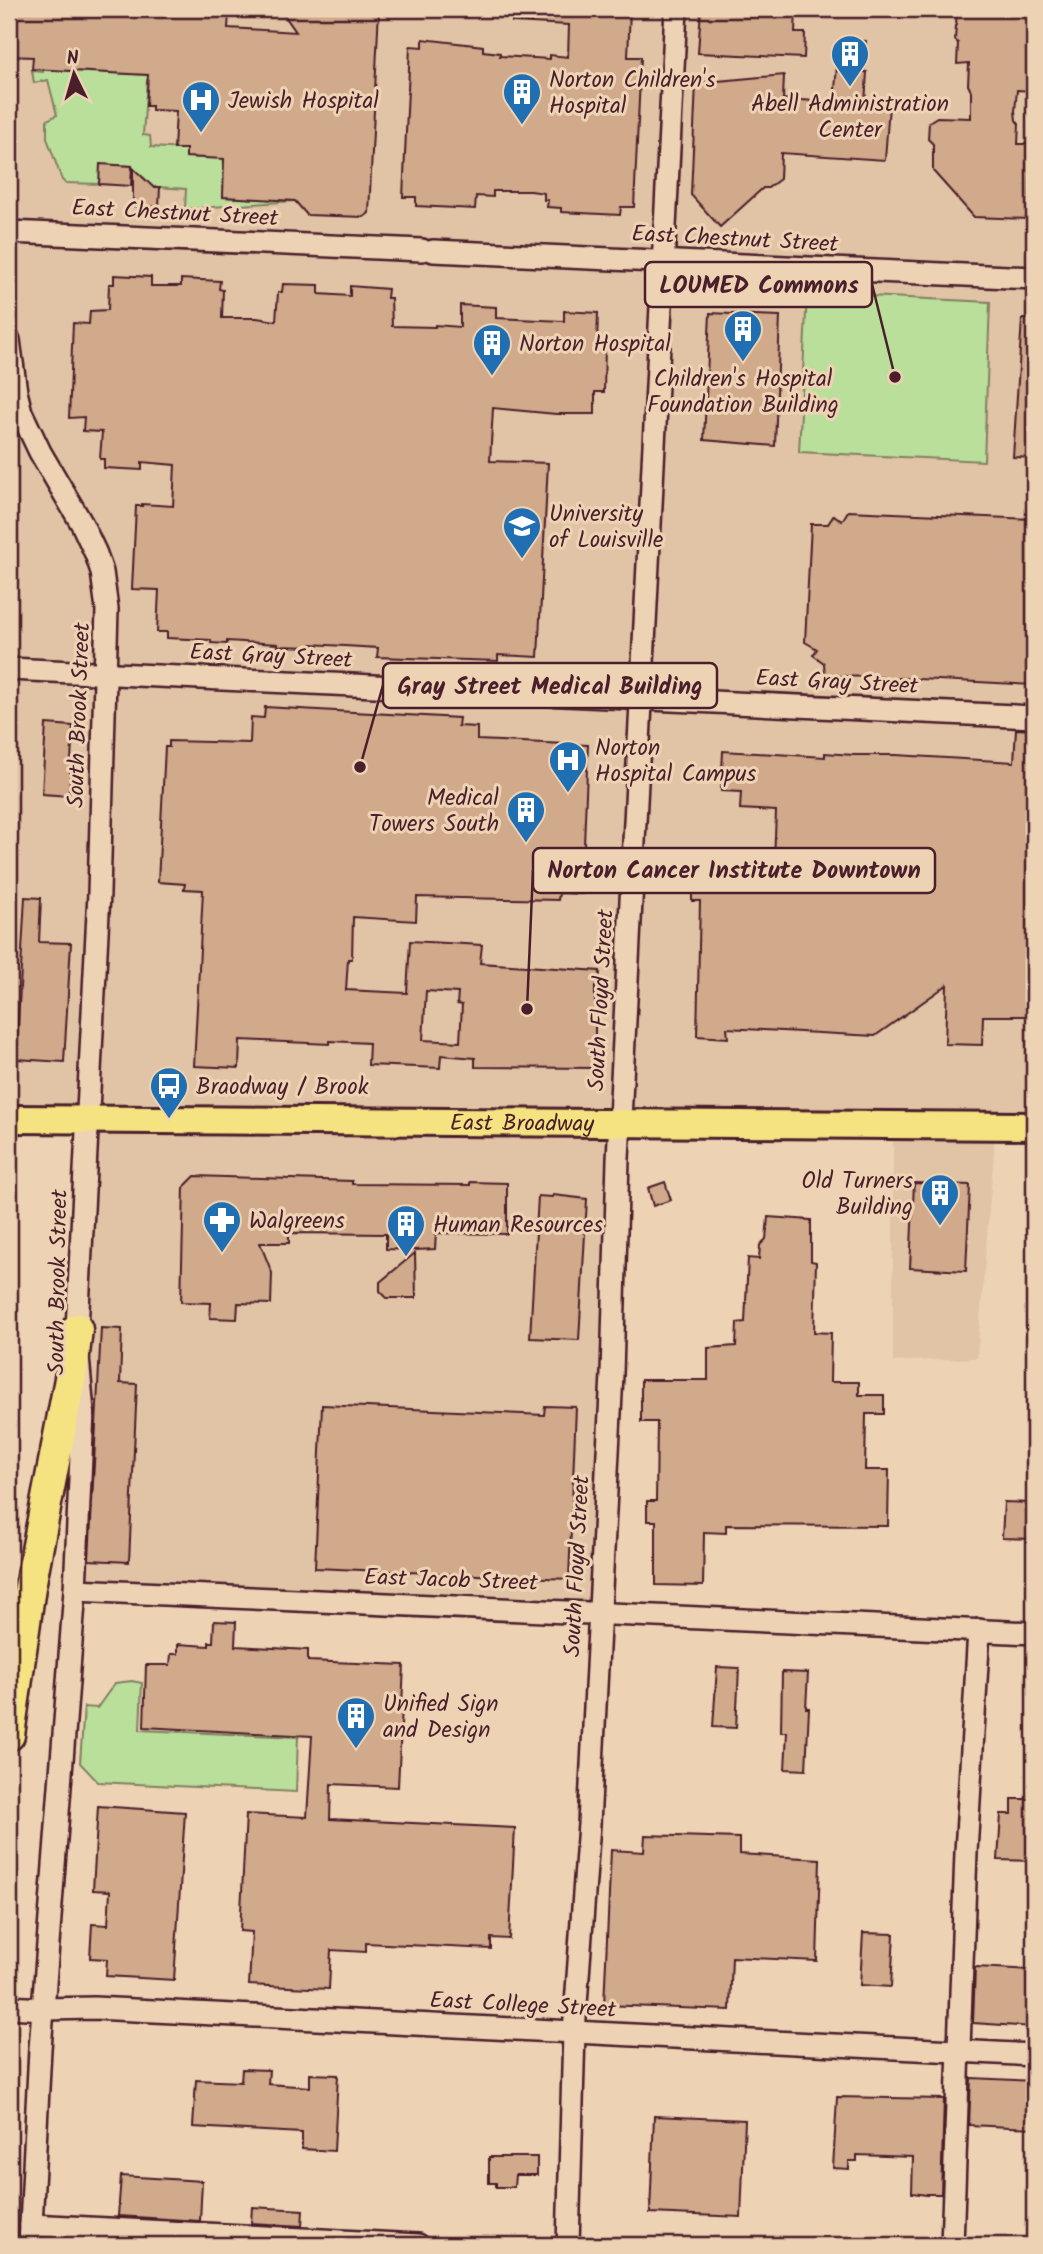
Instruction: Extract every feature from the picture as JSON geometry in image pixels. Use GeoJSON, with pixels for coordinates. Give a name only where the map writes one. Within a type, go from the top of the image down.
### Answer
{"type":"FeatureCollection","features":[{"type":"Feature","properties":{"kind":"highway"},"geometry":{"type":"LineString","coordinates":[[9,1735],[19,1586],[73,1363],[77,1329]]}},
{"type":"Feature","properties":{"kind":"main road","name":"East Broadway"},"geometry":{"type":"LineString","coordinates":[[9,1119],[1034,1126]]}},
{"type":"Feature","properties":{"kind":"street","name":"South Floyd Street"},"geometry":{"type":"LineString","coordinates":[[568,2245],[574,2032],[590,1824],[612,1374],[620,1123],[676,9]]}},
{"type":"Feature","properties":{"kind":"street","name":"East Chestnut Street"},"geometry":{"type":"LineString","coordinates":[[9,232],[1034,278]]}},
{"type":"Feature","properties":{"kind":"street","name":"South Brook Street"},"geometry":{"type":"LineString","coordinates":[[9,340],[16,392],[22,412],[40,452],[82,524],[102,572],[107,609],[99,892],[77,1329],[83,1412],[75,1590],[44,2009],[31,2235]]}},
{"type":"Feature","properties":{"kind":"street","name":"East Gray Street"},"geometry":{"type":"LineString","coordinates":[[9,669],[1034,717]]}},
{"type":"Feature","properties":{"kind":"street","name":"East Jacob Street"},"geometry":{"type":"LineString","coordinates":[[75,1590],[1034,1633]]}},
{"type":"Feature","properties":{"kind":"street"},"geometry":{"type":"LineString","coordinates":[[952,2245],[966,1852],[979,1630]]}},
{"type":"Feature","properties":{"kind":"street","name":"East College Street"},"geometry":{"type":"LineString","coordinates":[[9,2007],[94,2008],[1034,2055]]}},
{"type":"Feature","properties":{"kind":"street"},"geometry":{"type":"LineString","coordinates":[[31,2235],[418,2245]]}},
{"type":"Feature","properties":{"kind":"shaded area","name":"Norton Hospital Campus"},"geometry":{"type":"Polygon","coordinates":[[[9,9],[1034,9],[1034,1126],[996,1126],[977,1358],[893,1362],[893,1125],[620,1123],[600,1612],[75,1590],[88,1114],[9,1111],[9,9]]]}},
{"type":"Feature","properties":{"kind":"green space"},"geometry":{"type":"Polygon","coordinates":[[[43,69],[153,75],[147,80],[143,135],[150,136],[151,147],[186,149],[186,157],[213,158],[228,140],[223,197],[295,201],[185,209],[186,189],[143,186],[146,180],[143,177],[132,177],[132,166],[114,165],[114,176],[99,182],[101,184],[65,183],[47,138],[47,120],[57,115],[48,80],[34,83],[32,71],[43,72],[43,69]]]}},
{"type":"Feature","properties":{"kind":"green space"},"geometry":{"type":"Polygon","coordinates":[[[807,293],[990,302],[984,461],[799,452],[807,293]]]}},
{"type":"Feature","properties":{"kind":"green space"},"geometry":{"type":"Polygon","coordinates":[[[115,1683],[142,1683],[140,1730],[298,1737],[296,1792],[98,1782],[80,1763],[84,1707],[97,1708],[115,1683]]]}},
{"type":"Feature","properties":{"kind":"building","name":"Jewish Hospital"},"geometry":{"type":"Polygon","coordinates":[[[9,9],[192,9],[191,12],[229,14],[228,28],[296,32],[280,9],[379,9],[369,213],[364,217],[307,215],[295,201],[223,197],[224,159],[186,157],[186,149],[174,149],[176,111],[152,110],[152,106],[146,106],[148,75],[32,69],[33,57],[9,56],[9,9]]]}},
{"type":"Feature","properties":{"kind":"building","name":"Norton Children's Hospital"},"geometry":{"type":"Polygon","coordinates":[[[512,9],[630,9],[628,57],[641,57],[634,207],[621,207],[620,215],[561,212],[561,208],[547,207],[548,200],[544,200],[544,193],[531,191],[493,191],[493,197],[476,196],[475,209],[416,206],[416,197],[403,197],[410,46],[423,47],[423,39],[483,46],[483,51],[500,53],[500,56],[550,59],[550,55],[568,57],[569,25],[512,22],[512,9]]]}},
{"type":"Feature","properties":{"kind":"building"},"geometry":{"type":"Polygon","coordinates":[[[701,9],[796,9],[795,33],[805,33],[804,58],[698,53],[701,9]]]}},
{"type":"Feature","properties":{"kind":"building"},"geometry":{"type":"Polygon","coordinates":[[[957,9],[1028,9],[1034,16],[1034,91],[1017,90],[1015,111],[1019,124],[1018,144],[1030,144],[1029,219],[974,217],[933,171],[933,144],[928,139],[929,122],[937,117],[971,118],[969,63],[957,64],[957,9]]]}},
{"type":"Feature","properties":{"kind":"building"},"geometry":{"type":"Polygon","coordinates":[[[839,40],[866,41],[865,104],[889,105],[885,160],[781,153],[780,179],[768,188],[763,188],[720,227],[691,195],[696,83],[784,75],[783,99],[834,102],[839,40]]]}},
{"type":"Feature","properties":{"kind":"building"},"geometry":{"type":"Polygon","coordinates":[[[100,164],[132,166],[131,186],[99,184],[100,164]]]}},
{"type":"Feature","properties":{"kind":"building"},"geometry":{"type":"Polygon","coordinates":[[[133,168],[153,187],[160,187],[159,207],[133,206],[133,168]]]}},
{"type":"Feature","properties":{"kind":"building"},"geometry":{"type":"Polygon","coordinates":[[[114,275],[151,277],[151,286],[181,286],[181,279],[220,281],[219,289],[223,290],[222,318],[276,321],[278,292],[282,292],[283,284],[319,285],[319,294],[350,296],[350,286],[388,289],[392,326],[460,327],[460,305],[496,307],[496,318],[564,321],[564,311],[598,313],[597,344],[605,345],[604,392],[595,392],[595,414],[556,414],[493,408],[490,461],[548,463],[538,657],[498,655],[498,661],[377,657],[378,648],[311,644],[311,647],[278,646],[227,641],[227,644],[211,643],[211,640],[167,638],[167,632],[157,632],[159,590],[132,589],[136,506],[173,506],[175,465],[142,462],[142,470],[104,468],[104,459],[100,459],[102,432],[83,431],[84,417],[69,418],[73,323],[89,324],[90,311],[108,310],[109,284],[114,284],[114,275]]]}},
{"type":"Feature","properties":{"kind":"building","name":"Children's Hospital Foundation Building"},"geometry":{"type":"Polygon","coordinates":[[[710,313],[780,316],[775,446],[704,440],[710,313]]]}},
{"type":"Feature","properties":{"kind":"building"},"geometry":{"type":"Polygon","coordinates":[[[1022,319],[1034,319],[1034,458],[1013,457],[1022,319]]]}},
{"type":"Feature","properties":{"kind":"building"},"geometry":{"type":"Polygon","coordinates":[[[848,511],[1034,519],[1034,685],[899,678],[899,682],[882,682],[882,677],[825,676],[824,663],[813,655],[817,649],[805,642],[811,524],[828,524],[834,515],[842,521],[848,511]]]}},
{"type":"Feature","properties":{"kind":"building"},"geometry":{"type":"Polygon","coordinates":[[[265,707],[459,718],[458,726],[477,727],[477,740],[588,745],[582,894],[559,893],[558,900],[417,897],[416,921],[353,917],[352,959],[348,959],[346,990],[407,993],[410,941],[482,945],[480,963],[600,971],[599,986],[595,986],[595,1068],[475,1067],[475,1058],[441,1055],[440,1068],[368,1065],[369,1043],[240,1040],[239,1068],[194,1066],[203,890],[184,889],[185,884],[158,882],[165,747],[169,747],[169,741],[250,743],[251,717],[264,718],[265,707]],[[426,991],[423,1040],[460,1042],[462,1005],[457,1004],[458,993],[426,991]]]}},
{"type":"Feature","properties":{"kind":"building"},"geometry":{"type":"Polygon","coordinates":[[[46,724],[73,726],[69,796],[42,794],[46,724]]]}},
{"type":"Feature","properties":{"kind":"building"},"geometry":{"type":"Polygon","coordinates":[[[1016,729],[1034,730],[1034,988],[1031,988],[1030,1016],[983,1016],[982,1045],[945,1044],[947,985],[875,1036],[727,1028],[728,1038],[697,1036],[700,901],[692,901],[692,885],[773,887],[776,811],[740,809],[741,792],[721,791],[723,751],[825,757],[825,753],[896,755],[1014,762],[1016,729]]]}},
{"type":"Feature","properties":{"kind":"building"},"geometry":{"type":"Polygon","coordinates":[[[25,897],[41,898],[39,942],[71,943],[64,1062],[16,1059],[25,897]]]}},
{"type":"Feature","properties":{"kind":"building"},"geometry":{"type":"Polygon","coordinates":[[[195,1176],[352,1181],[352,1184],[507,1183],[507,1234],[436,1233],[435,1249],[416,1250],[386,1249],[386,1234],[289,1233],[289,1243],[260,1243],[272,1273],[271,1304],[238,1303],[237,1319],[210,1318],[211,1303],[181,1302],[184,1187],[195,1176]]]}},
{"type":"Feature","properties":{"kind":"building"},"geometry":{"type":"Polygon","coordinates":[[[665,1182],[671,1200],[653,1206],[648,1188],[665,1182]]]}},
{"type":"Feature","properties":{"kind":"building","name":"Old Turners Building"},"geometry":{"type":"Polygon","coordinates":[[[914,1183],[970,1185],[966,1271],[910,1268],[914,1183]]]}},
{"type":"Feature","properties":{"kind":"building"},"geometry":{"type":"Polygon","coordinates":[[[538,1196],[587,1199],[579,1340],[530,1338],[538,1196]]]}},
{"type":"Feature","properties":{"kind":"building"},"geometry":{"type":"Polygon","coordinates":[[[768,1217],[811,1220],[811,1261],[816,1262],[814,1332],[831,1333],[830,1382],[859,1382],[859,1395],[884,1395],[884,1414],[866,1414],[865,1470],[889,1470],[888,1526],[726,1525],[726,1533],[704,1532],[703,1586],[656,1585],[656,1521],[647,1521],[647,1501],[656,1501],[657,1422],[641,1422],[641,1380],[708,1380],[708,1348],[736,1346],[737,1323],[745,1322],[748,1258],[759,1259],[760,1245],[766,1239],[768,1217]]]}},
{"type":"Feature","properties":{"kind":"building"},"geometry":{"type":"Polygon","coordinates":[[[415,1253],[416,1298],[387,1298],[380,1291],[380,1282],[415,1253]]]}},
{"type":"Feature","properties":{"kind":"building"},"geometry":{"type":"Polygon","coordinates":[[[101,1328],[122,1329],[120,1383],[137,1384],[129,1562],[89,1560],[101,1328]]]}},
{"type":"Feature","properties":{"kind":"building"},"geometry":{"type":"Polygon","coordinates":[[[322,1405],[544,1415],[545,1406],[576,1407],[569,1579],[315,1568],[322,1405]]]}},
{"type":"Feature","properties":{"kind":"building"},"geometry":{"type":"Polygon","coordinates":[[[1004,1502],[1034,1503],[1034,1539],[1002,1538],[1004,1502]]]}},
{"type":"Feature","properties":{"kind":"building"},"geometry":{"type":"Polygon","coordinates":[[[214,1621],[236,1622],[235,1646],[308,1650],[308,1661],[404,1665],[398,1787],[331,1784],[330,1819],[515,1828],[509,1939],[491,1938],[491,1949],[366,1943],[366,1952],[331,1950],[329,1989],[249,1985],[252,1932],[240,1931],[246,1814],[307,1817],[312,1736],[144,1727],[146,1665],[170,1665],[171,1654],[178,1654],[178,1644],[209,1646],[209,1642],[213,1642],[214,1621]]]}},
{"type":"Feature","properties":{"kind":"building"},"geometry":{"type":"Polygon","coordinates":[[[717,1667],[739,1668],[736,1728],[713,1727],[717,1667]]]}},
{"type":"Feature","properties":{"kind":"building"},"geometry":{"type":"Polygon","coordinates":[[[782,1672],[808,1673],[806,1770],[785,1769],[787,1732],[781,1732],[782,1672]]]}},
{"type":"Feature","properties":{"kind":"building"},"geometry":{"type":"Polygon","coordinates":[[[1012,1799],[1034,1799],[1034,1861],[998,1860],[1001,1814],[1012,1814],[1012,1799]]]}},
{"type":"Feature","properties":{"kind":"building"},"geometry":{"type":"Polygon","coordinates":[[[98,1806],[185,1812],[174,1980],[106,1976],[107,1959],[90,1958],[92,1924],[108,1925],[110,1891],[93,1890],[98,1806]]]}},
{"type":"Feature","properties":{"kind":"building"},"geometry":{"type":"Polygon","coordinates":[[[645,1835],[739,1838],[739,1854],[820,1859],[817,1961],[732,1957],[730,2010],[604,2005],[611,1850],[644,1852],[645,1835]]]}},
{"type":"Feature","properties":{"kind":"building"},"geometry":{"type":"Polygon","coordinates":[[[863,1933],[894,1934],[891,1987],[860,1985],[863,1933]]]}},
{"type":"Feature","properties":{"kind":"building"},"geometry":{"type":"Polygon","coordinates":[[[975,1967],[1034,1970],[1034,2027],[973,2023],[975,1967]]]}},
{"type":"Feature","properties":{"kind":"building"},"geometry":{"type":"Polygon","coordinates":[[[242,2069],[269,2070],[268,2084],[310,2087],[310,2074],[338,2075],[334,2151],[302,2149],[302,2133],[193,2127],[196,2080],[241,2082],[242,2069]]]}},
{"type":"Feature","properties":{"kind":"building"},"geometry":{"type":"Polygon","coordinates":[[[971,2078],[1034,2081],[1034,2128],[969,2125],[971,2078]]]}},
{"type":"Feature","properties":{"kind":"building"},"geometry":{"type":"Polygon","coordinates":[[[837,2097],[944,2099],[941,2194],[912,2193],[913,2157],[857,2155],[857,2161],[849,2161],[849,2169],[833,2168],[837,2097]]]}},
{"type":"Feature","properties":{"kind":"building"},"geometry":{"type":"Polygon","coordinates":[[[654,2116],[745,2120],[741,2217],[650,2213],[654,2116]]]}},
{"type":"Feature","properties":{"kind":"building"},"geometry":{"type":"Polygon","coordinates":[[[489,2157],[537,2157],[537,2175],[515,2175],[514,2187],[496,2187],[496,2183],[489,2183],[489,2157]]]}},
{"type":"Feature","properties":{"kind":"building"},"geometry":{"type":"Polygon","coordinates":[[[121,2176],[202,2181],[200,2221],[118,2216],[121,2176]]]}},
{"type":"Feature","properties":{"kind":"building"},"geometry":{"type":"Polygon","coordinates":[[[252,2207],[303,2210],[302,2226],[251,2223],[252,2207]]]}},
{"type":"Feature","properties":{"kind":"place","name":"Abell Administration Center"},"geometry":{"type":"Point","coordinates":[850,88]}},
{"type":"Feature","properties":{"kind":"place","name":"Norton Children's Hospital"},"geometry":{"type":"Point","coordinates":[522,126]}},
{"type":"Feature","properties":{"kind":"place","name":"Jewish Hospital"},"geometry":{"type":"Point","coordinates":[201,134]}},
{"type":"Feature","properties":{"kind":"place","name":"Children's Hospital Foundation Building"},"geometry":{"type":"Point","coordinates":[743,363]}},
{"type":"Feature","properties":{"kind":"place","name":"Norton Hospital"},"geometry":{"type":"Point","coordinates":[492,377]}},
{"type":"Feature","properties":{"kind":"place","name":"LOUMED Commons"},"geometry":{"type":"Point","coordinates":[895,377]}},
{"type":"Feature","properties":{"kind":"place","name":"University of Louisville"},"geometry":{"type":"Point","coordinates":[522,560]}},
{"type":"Feature","properties":{"kind":"place","name":"Gray Street Medical Building"},"geometry":{"type":"Point","coordinates":[360,767]}},
{"type":"Feature","properties":{"kind":"place","name":"Norton Hospital Campus"},"geometry":{"type":"Point","coordinates":[568,794]}},
{"type":"Feature","properties":{"kind":"place","name":"Medical Towers South"},"geometry":{"type":"Point","coordinates":[526,844]}},
{"type":"Feature","properties":{"kind":"place","name":"Norton Cancer Institute Downtown"},"geometry":{"type":"Point","coordinates":[527,1009]}},
{"type":"Feature","properties":{"kind":"place","name":"Braodway / Brook"},"geometry":{"type":"Point","coordinates":[169,1120]}},
{"type":"Feature","properties":{"kind":"place","name":"Old Turners Building"},"geometry":{"type":"Point","coordinates":[940,1227]}},
{"type":"Feature","properties":{"kind":"place","name":"Walgreens"},"geometry":{"type":"Point","coordinates":[222,1254]}},
{"type":"Feature","properties":{"kind":"place","name":"Human Resources"},"geometry":{"type":"Point","coordinates":[406,1258]}},
{"type":"Feature","properties":{"kind":"place","name":"Unified Sign and Design"},"geometry":{"type":"Point","coordinates":[356,1750]}}]}
